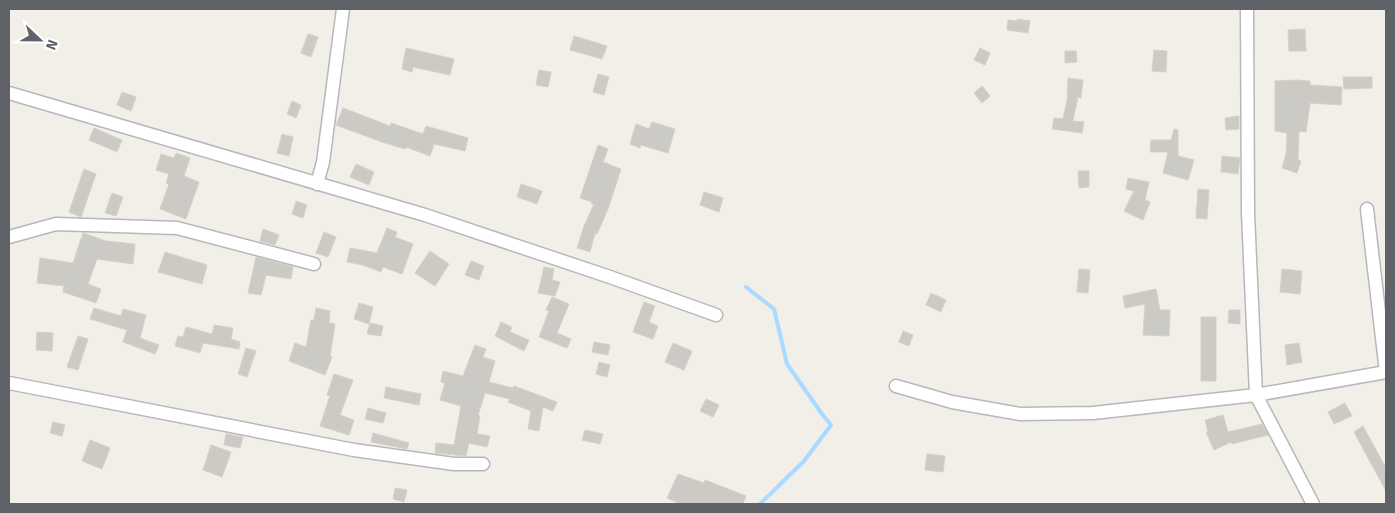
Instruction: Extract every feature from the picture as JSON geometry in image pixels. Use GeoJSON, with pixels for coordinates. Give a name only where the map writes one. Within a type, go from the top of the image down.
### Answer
{"type":"FeatureCollection","features":[{"type":"Feature","properties":{"kind":"street"},"geometry":{"type":"LineString","coordinates":[[318,184],[323,162],[343,9]]}},
{"type":"Feature","properties":{"kind":"street"},"geometry":{"type":"LineString","coordinates":[[1247,9],[1248,213],[1256,395],[1313,504]]}},
{"type":"Feature","properties":{"kind":"street"},"geometry":{"type":"LineString","coordinates":[[9,94],[425,215],[716,315]]}},
{"type":"Feature","properties":{"kind":"street"},"geometry":{"type":"LineString","coordinates":[[896,386],[952,402],[1020,414],[1093,413],[1256,395],[1386,372],[1367,209]]}},
{"type":"Feature","properties":{"kind":"street"},"geometry":{"type":"LineString","coordinates":[[9,237],[56,224],[177,228],[314,264]]}},
{"type":"Feature","properties":{"kind":"street"},"geometry":{"type":"LineString","coordinates":[[9,383],[354,450],[454,464],[483,464]]}},
{"type":"Feature","properties":{"kind":"building"},"geometry":{"type":"Polygon","coordinates":[[[1017,19],[1030,21],[1028,33],[1007,30],[1008,20],[1017,21],[1017,19]]]}},
{"type":"Feature","properties":{"kind":"building"},"geometry":{"type":"Polygon","coordinates":[[[1305,29],[1306,51],[1289,51],[1288,30],[1305,29]]]}},
{"type":"Feature","properties":{"kind":"building"},"geometry":{"type":"Polygon","coordinates":[[[308,34],[318,37],[311,57],[301,53],[308,34]]]}},
{"type":"Feature","properties":{"kind":"building"},"geometry":{"type":"Polygon","coordinates":[[[574,36],[607,46],[602,59],[570,50],[574,36]]]}},
{"type":"Feature","properties":{"kind":"building"},"geometry":{"type":"Polygon","coordinates":[[[406,48],[454,59],[450,75],[413,67],[412,72],[402,69],[406,48]]]}},
{"type":"Feature","properties":{"kind":"building"},"geometry":{"type":"Polygon","coordinates":[[[980,48],[990,53],[985,65],[974,60],[980,48]]]}},
{"type":"Feature","properties":{"kind":"building"},"geometry":{"type":"Polygon","coordinates":[[[1154,50],[1167,51],[1166,72],[1152,71],[1154,50]]]}},
{"type":"Feature","properties":{"kind":"building"},"geometry":{"type":"Polygon","coordinates":[[[1065,51],[1076,51],[1077,62],[1065,63],[1065,51]]]}},
{"type":"Feature","properties":{"kind":"building"},"geometry":{"type":"Polygon","coordinates":[[[539,70],[551,72],[548,87],[536,85],[539,70]]]}},
{"type":"Feature","properties":{"kind":"building"},"geometry":{"type":"Polygon","coordinates":[[[598,74],[609,77],[604,95],[593,92],[598,74]]]}},
{"type":"Feature","properties":{"kind":"building"},"geometry":{"type":"Polygon","coordinates":[[[1343,77],[1372,77],[1372,88],[1344,89],[1343,77]]]}},
{"type":"Feature","properties":{"kind":"building"},"geometry":{"type":"Polygon","coordinates":[[[1068,78],[1083,80],[1081,98],[1078,97],[1073,121],[1084,122],[1082,133],[1052,129],[1054,118],[1063,119],[1068,96],[1068,78]]]}},
{"type":"Feature","properties":{"kind":"building"},"geometry":{"type":"Polygon","coordinates":[[[1275,81],[1310,81],[1310,85],[1342,87],[1341,105],[1310,103],[1306,132],[1299,131],[1298,160],[1301,161],[1297,173],[1282,168],[1286,154],[1287,133],[1275,131],[1275,81]]]}},
{"type":"Feature","properties":{"kind":"building"},"geometry":{"type":"Polygon","coordinates":[[[982,86],[990,96],[982,103],[974,93],[982,86]]]}},
{"type":"Feature","properties":{"kind":"building"},"geometry":{"type":"Polygon","coordinates":[[[122,92],[136,97],[131,111],[117,105],[122,92]]]}},
{"type":"Feature","properties":{"kind":"building"},"geometry":{"type":"Polygon","coordinates":[[[292,101],[301,105],[296,118],[287,114],[292,101]]]}},
{"type":"Feature","properties":{"kind":"building"},"geometry":{"type":"Polygon","coordinates":[[[343,108],[390,126],[391,123],[423,134],[426,126],[468,138],[465,151],[434,144],[430,156],[406,147],[405,149],[382,142],[336,125],[343,108]]]}},
{"type":"Feature","properties":{"kind":"building"},"geometry":{"type":"Polygon","coordinates":[[[1239,116],[1239,129],[1226,130],[1225,118],[1239,116]]]}},
{"type":"Feature","properties":{"kind":"building"},"geometry":{"type":"Polygon","coordinates":[[[652,122],[675,129],[668,153],[641,145],[640,148],[630,144],[636,124],[649,129],[652,122]]]}},
{"type":"Feature","properties":{"kind":"building"},"geometry":{"type":"Polygon","coordinates":[[[94,128],[122,140],[117,152],[89,140],[94,128]]]}},
{"type":"Feature","properties":{"kind":"building"},"geometry":{"type":"Polygon","coordinates":[[[1174,129],[1178,130],[1178,156],[1194,160],[1188,180],[1163,173],[1168,152],[1150,152],[1151,140],[1171,140],[1174,129]]]}},
{"type":"Feature","properties":{"kind":"building"},"geometry":{"type":"Polygon","coordinates":[[[282,134],[293,137],[289,156],[277,153],[282,134]]]}},
{"type":"Feature","properties":{"kind":"building"},"geometry":{"type":"Polygon","coordinates":[[[598,145],[608,149],[603,162],[621,169],[608,209],[597,234],[595,233],[590,252],[577,248],[594,204],[580,198],[598,145]]]}},
{"type":"Feature","properties":{"kind":"building"},"geometry":{"type":"Polygon","coordinates":[[[176,153],[190,158],[184,176],[199,182],[186,219],[160,209],[169,184],[166,183],[169,174],[156,170],[161,154],[174,158],[176,153]]]}},
{"type":"Feature","properties":{"kind":"building"},"geometry":{"type":"Polygon","coordinates":[[[1222,156],[1240,158],[1238,174],[1221,172],[1222,156]]]}},
{"type":"Feature","properties":{"kind":"building"},"geometry":{"type":"Polygon","coordinates":[[[356,164],[374,172],[369,185],[350,177],[356,164]]]}},
{"type":"Feature","properties":{"kind":"building"},"geometry":{"type":"Polygon","coordinates":[[[84,169],[96,174],[81,217],[69,212],[84,169]]]}},
{"type":"Feature","properties":{"kind":"building"},"geometry":{"type":"Polygon","coordinates":[[[1078,171],[1089,171],[1089,187],[1079,188],[1078,171]]]}},
{"type":"Feature","properties":{"kind":"building"},"geometry":{"type":"Polygon","coordinates":[[[1128,178],[1149,182],[1145,200],[1150,202],[1143,220],[1124,211],[1134,191],[1126,189],[1128,178]]]}},
{"type":"Feature","properties":{"kind":"building"},"geometry":{"type":"Polygon","coordinates":[[[521,184],[542,191],[537,204],[517,197],[521,184]]]}},
{"type":"Feature","properties":{"kind":"building"},"geometry":{"type":"Polygon","coordinates":[[[1198,189],[1209,190],[1207,219],[1196,218],[1198,189]]]}},
{"type":"Feature","properties":{"kind":"building"},"geometry":{"type":"Polygon","coordinates":[[[704,192],[723,198],[719,212],[700,205],[704,192]]]}},
{"type":"Feature","properties":{"kind":"building"},"geometry":{"type":"Polygon","coordinates":[[[112,193],[123,197],[116,216],[105,213],[112,193]]]}},
{"type":"Feature","properties":{"kind":"building"},"geometry":{"type":"Polygon","coordinates":[[[296,201],[307,205],[303,218],[292,214],[296,201]]]}},
{"type":"Feature","properties":{"kind":"building"},"geometry":{"type":"Polygon","coordinates":[[[387,228],[397,232],[395,237],[413,244],[402,274],[383,267],[381,272],[363,265],[347,262],[350,248],[377,253],[387,228]]]}},
{"type":"Feature","properties":{"kind":"building"},"geometry":{"type":"Polygon","coordinates":[[[263,229],[279,235],[275,245],[260,241],[263,229]]]}},
{"type":"Feature","properties":{"kind":"building"},"geometry":{"type":"Polygon","coordinates":[[[324,232],[336,237],[328,257],[316,253],[324,232]]]}},
{"type":"Feature","properties":{"kind":"building"},"geometry":{"type":"Polygon","coordinates":[[[83,233],[106,241],[135,244],[133,264],[97,259],[88,284],[101,289],[96,303],[63,292],[64,286],[37,283],[40,258],[73,263],[83,233]]]}},
{"type":"Feature","properties":{"kind":"building"},"geometry":{"type":"Polygon","coordinates":[[[430,251],[449,264],[435,286],[415,273],[430,251]]]}},
{"type":"Feature","properties":{"kind":"building"},"geometry":{"type":"Polygon","coordinates":[[[165,252],[207,265],[202,284],[158,272],[165,252]]]}},
{"type":"Feature","properties":{"kind":"building"},"geometry":{"type":"Polygon","coordinates":[[[256,257],[293,267],[291,279],[266,275],[261,295],[248,293],[256,257]]]}},
{"type":"Feature","properties":{"kind":"building"},"geometry":{"type":"Polygon","coordinates":[[[471,261],[484,266],[479,280],[465,275],[471,261]]]}},
{"type":"Feature","properties":{"kind":"building"},"geometry":{"type":"Polygon","coordinates":[[[544,267],[554,269],[552,280],[560,282],[555,296],[538,293],[544,267]]]}},
{"type":"Feature","properties":{"kind":"building"},"geometry":{"type":"Polygon","coordinates":[[[1079,269],[1090,270],[1088,293],[1077,292],[1079,269]]]}},
{"type":"Feature","properties":{"kind":"building"},"geometry":{"type":"Polygon","coordinates":[[[1282,269],[1302,271],[1300,294],[1280,292],[1282,269]]]}},
{"type":"Feature","properties":{"kind":"building"},"geometry":{"type":"Polygon","coordinates":[[[1156,289],[1160,310],[1170,310],[1169,336],[1143,335],[1145,304],[1125,308],[1123,296],[1156,289]]]}},
{"type":"Feature","properties":{"kind":"building"},"geometry":{"type":"Polygon","coordinates":[[[931,293],[946,300],[941,312],[926,305],[931,293]]]}},
{"type":"Feature","properties":{"kind":"building"},"geometry":{"type":"Polygon","coordinates":[[[552,297],[569,304],[557,333],[571,339],[567,348],[539,337],[549,311],[546,310],[552,297]]]}},
{"type":"Feature","properties":{"kind":"building"},"geometry":{"type":"Polygon","coordinates":[[[644,302],[655,306],[649,322],[658,326],[653,339],[633,332],[644,302]]]}},
{"type":"Feature","properties":{"kind":"building"},"geometry":{"type":"Polygon","coordinates":[[[359,303],[373,307],[369,324],[354,319],[359,303]]]}},
{"type":"Feature","properties":{"kind":"building"},"geometry":{"type":"Polygon","coordinates":[[[94,308],[121,316],[123,309],[146,315],[140,338],[159,345],[155,354],[123,342],[127,330],[90,319],[94,308]]]}},
{"type":"Feature","properties":{"kind":"building"},"geometry":{"type":"Polygon","coordinates":[[[316,308],[330,311],[329,323],[335,324],[330,356],[332,357],[325,375],[289,361],[295,343],[306,347],[311,320],[314,320],[316,308]]]}},
{"type":"Feature","properties":{"kind":"building"},"geometry":{"type":"Polygon","coordinates":[[[1229,310],[1240,310],[1240,324],[1228,323],[1229,310]]]}},
{"type":"Feature","properties":{"kind":"building"},"geometry":{"type":"Polygon","coordinates":[[[1201,317],[1216,317],[1216,381],[1201,381],[1201,317]]]}},
{"type":"Feature","properties":{"kind":"building"},"geometry":{"type":"Polygon","coordinates":[[[501,322],[512,327],[510,332],[529,340],[524,351],[495,336],[501,322]]]}},
{"type":"Feature","properties":{"kind":"building"},"geometry":{"type":"Polygon","coordinates":[[[370,323],[383,326],[381,336],[367,334],[370,323]]]}},
{"type":"Feature","properties":{"kind":"building"},"geometry":{"type":"Polygon","coordinates":[[[214,325],[233,328],[231,339],[240,342],[239,349],[203,343],[200,353],[175,346],[178,336],[183,337],[186,327],[212,334],[214,325]]]}},
{"type":"Feature","properties":{"kind":"building"},"geometry":{"type":"Polygon","coordinates":[[[903,331],[913,335],[909,346],[899,342],[903,331]]]}},
{"type":"Feature","properties":{"kind":"building"},"geometry":{"type":"Polygon","coordinates":[[[37,332],[53,333],[52,351],[36,350],[37,332]]]}},
{"type":"Feature","properties":{"kind":"building"},"geometry":{"type":"Polygon","coordinates":[[[78,336],[88,339],[78,370],[67,367],[78,336]]]}},
{"type":"Feature","properties":{"kind":"building"},"geometry":{"type":"Polygon","coordinates":[[[594,342],[610,345],[608,355],[592,352],[594,342]]]}},
{"type":"Feature","properties":{"kind":"building"},"geometry":{"type":"Polygon","coordinates":[[[673,343],[692,351],[684,370],[665,362],[673,343]]]}},
{"type":"Feature","properties":{"kind":"building"},"geometry":{"type":"Polygon","coordinates":[[[1299,343],[1302,362],[1287,365],[1285,345],[1299,343]]]}},
{"type":"Feature","properties":{"kind":"building"},"geometry":{"type":"Polygon","coordinates":[[[475,345],[486,349],[483,357],[495,361],[489,382],[513,388],[514,386],[557,402],[553,411],[543,407],[539,431],[528,429],[531,411],[508,402],[510,399],[485,393],[478,415],[480,416],[477,434],[490,436],[487,447],[469,443],[466,456],[435,453],[436,443],[454,445],[461,406],[440,400],[445,383],[441,382],[443,371],[463,376],[475,345]]]}},
{"type":"Feature","properties":{"kind":"building"},"geometry":{"type":"Polygon","coordinates":[[[246,348],[256,351],[247,377],[238,374],[246,348]]]}},
{"type":"Feature","properties":{"kind":"building"},"geometry":{"type":"Polygon","coordinates":[[[599,362],[610,365],[607,377],[596,374],[599,362]]]}},
{"type":"Feature","properties":{"kind":"building"},"geometry":{"type":"Polygon","coordinates":[[[334,374],[353,380],[340,415],[354,420],[349,435],[320,426],[330,396],[327,395],[334,374]]]}},
{"type":"Feature","properties":{"kind":"building"},"geometry":{"type":"Polygon","coordinates":[[[386,387],[421,394],[419,405],[384,398],[386,387]]]}},
{"type":"Feature","properties":{"kind":"building"},"geometry":{"type":"Polygon","coordinates":[[[706,399],[719,405],[713,417],[700,411],[706,399]]]}},
{"type":"Feature","properties":{"kind":"building"},"geometry":{"type":"Polygon","coordinates":[[[1345,403],[1352,416],[1334,424],[1328,412],[1345,403]]]}},
{"type":"Feature","properties":{"kind":"building"},"geometry":{"type":"Polygon","coordinates":[[[368,408],[386,413],[383,423],[365,419],[368,408]]]}},
{"type":"Feature","properties":{"kind":"building"},"geometry":{"type":"Polygon","coordinates":[[[1223,415],[1228,432],[1262,424],[1268,435],[1232,444],[1231,442],[1214,450],[1206,432],[1208,432],[1205,420],[1223,415]]]}},
{"type":"Feature","properties":{"kind":"building"},"geometry":{"type":"Polygon","coordinates":[[[53,422],[65,425],[62,436],[50,433],[53,422]]]}},
{"type":"Feature","properties":{"kind":"building"},"geometry":{"type":"Polygon","coordinates":[[[1363,426],[1386,468],[1386,491],[1354,432],[1363,426]]]}},
{"type":"Feature","properties":{"kind":"building"},"geometry":{"type":"Polygon","coordinates":[[[585,430],[603,434],[600,444],[582,440],[585,430]]]}},
{"type":"Feature","properties":{"kind":"building"},"geometry":{"type":"Polygon","coordinates":[[[373,433],[409,443],[407,449],[371,442],[373,433]]]}},
{"type":"Feature","properties":{"kind":"building"},"geometry":{"type":"Polygon","coordinates":[[[226,434],[243,437],[240,448],[224,445],[226,434]]]}},
{"type":"Feature","properties":{"kind":"building"},"geometry":{"type":"Polygon","coordinates":[[[90,440],[110,448],[102,469],[82,461],[90,440]]]}},
{"type":"Feature","properties":{"kind":"building"},"geometry":{"type":"Polygon","coordinates":[[[211,445],[231,452],[222,477],[203,470],[211,445]]]}},
{"type":"Feature","properties":{"kind":"building"},"geometry":{"type":"Polygon","coordinates":[[[927,454],[945,456],[943,472],[925,470],[927,454]]]}},
{"type":"Feature","properties":{"kind":"building"},"geometry":{"type":"Polygon","coordinates":[[[678,474],[704,483],[705,480],[746,496],[743,504],[681,504],[667,498],[678,474]]]}},
{"type":"Feature","properties":{"kind":"building"},"geometry":{"type":"Polygon","coordinates":[[[395,488],[407,490],[404,502],[393,499],[395,488]]]}},
{"type":"Feature","properties":{"kind":"waterway"},"geometry":{"type":"LineString","coordinates":[[746,287],[774,309],[787,364],[831,425],[804,461],[760,504]]}}]}
